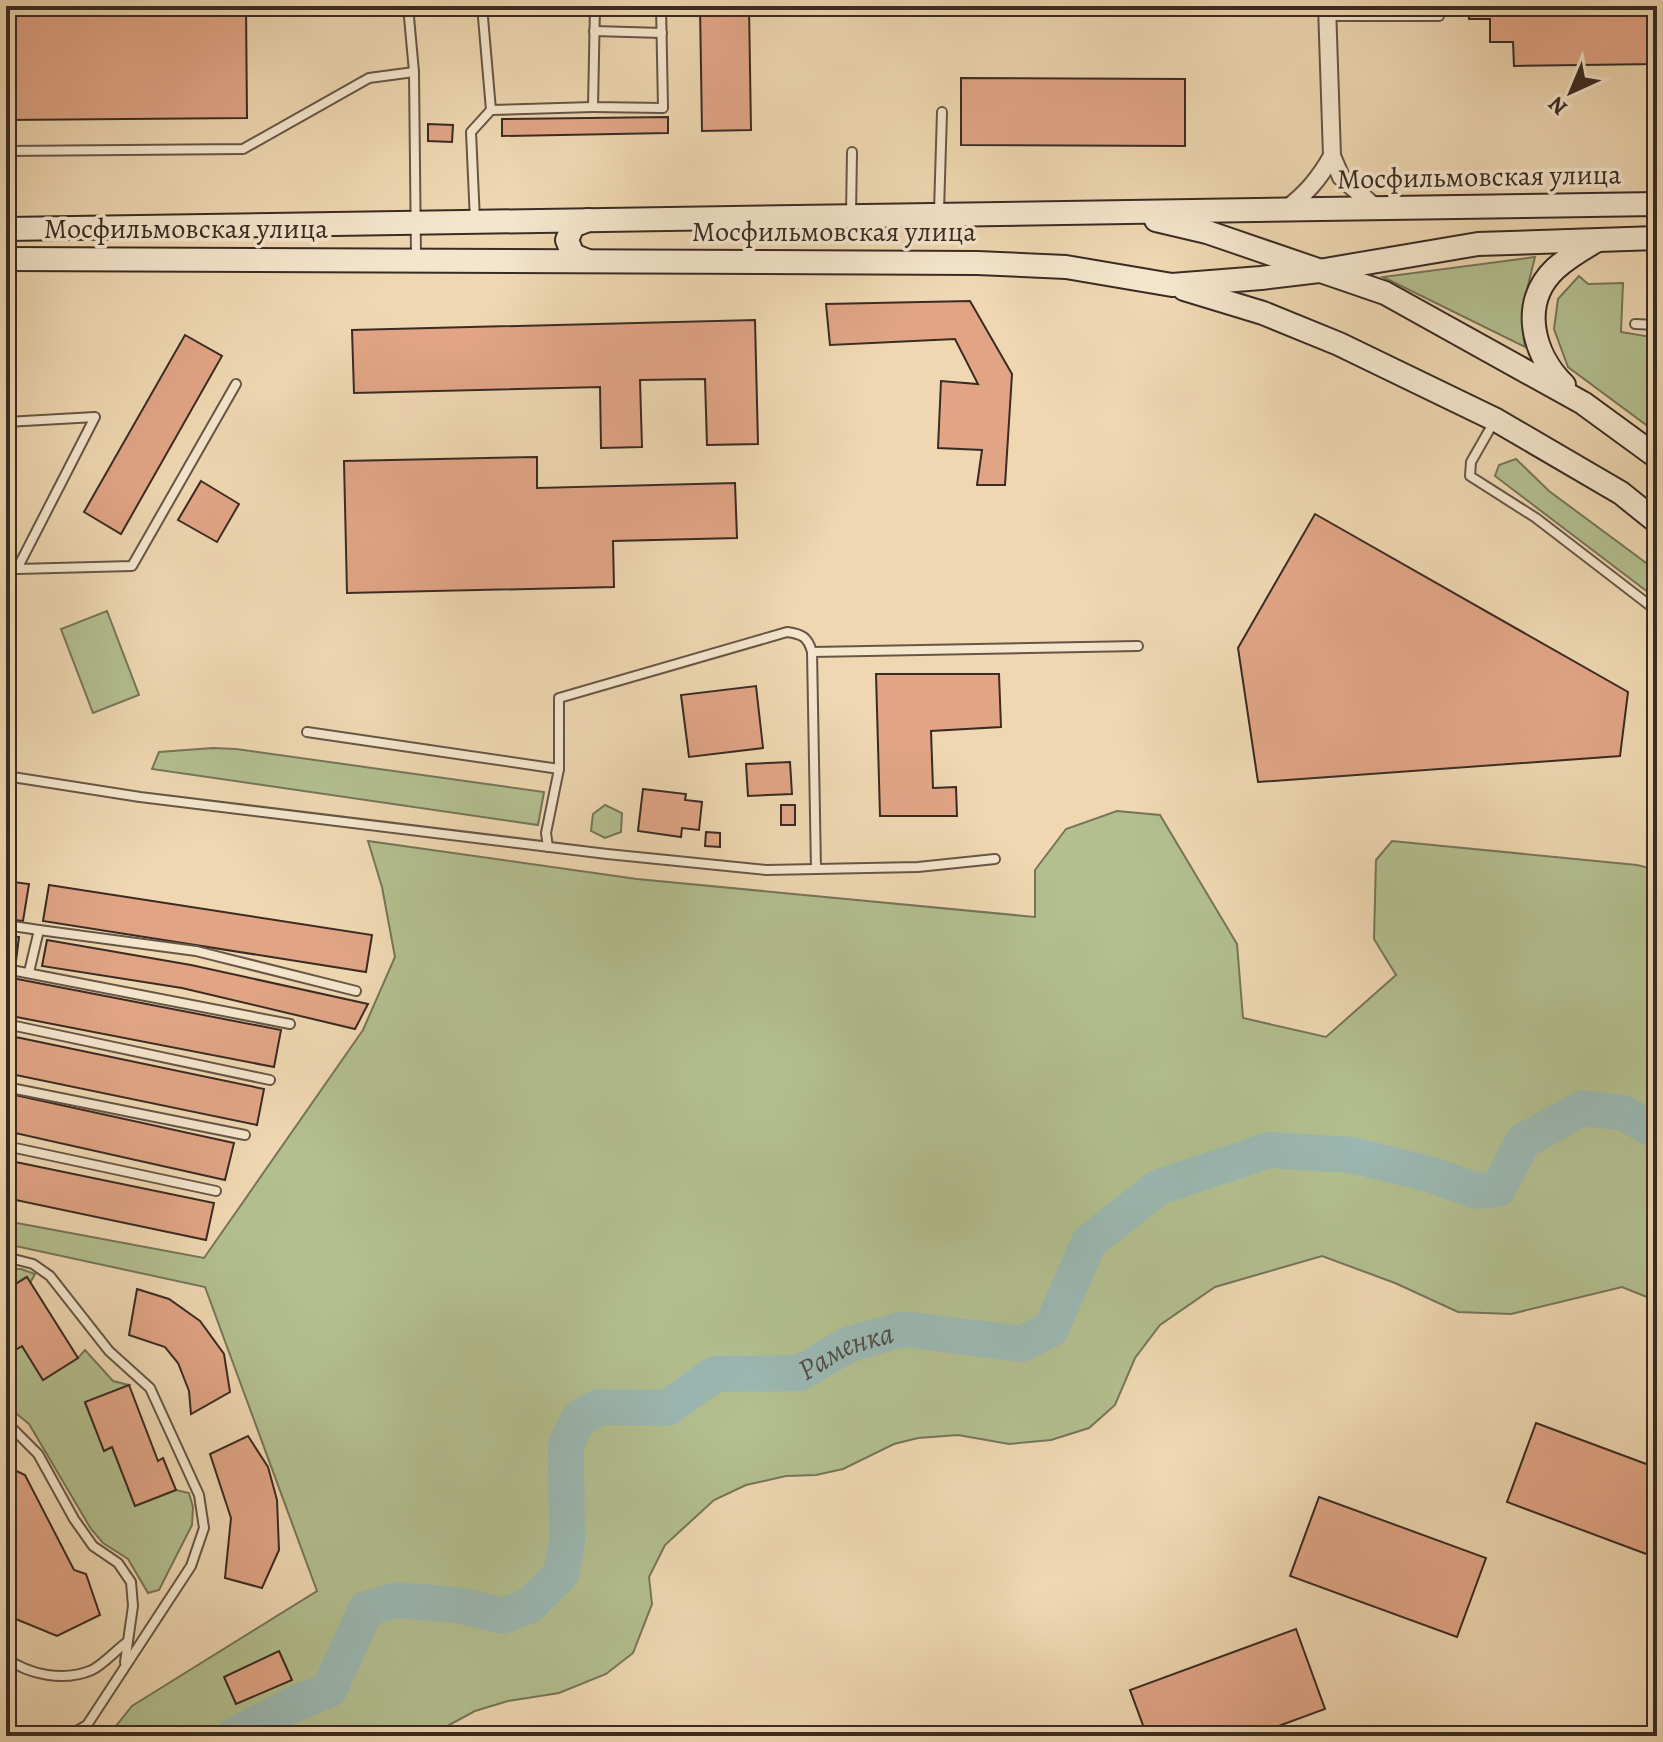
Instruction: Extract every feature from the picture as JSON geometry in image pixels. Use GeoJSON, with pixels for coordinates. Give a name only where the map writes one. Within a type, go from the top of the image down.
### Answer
{"type":"FeatureCollection","features":[{"type":"Feature","properties":{"kind":"main road","name":"Мосфильмовская улица"},"geometry":{"type":"LineString","coordinates":[[6,229],[1657,204]]}},
{"type":"Feature","properties":{"kind":"main road"},"geometry":{"type":"LineString","coordinates":[[1120,212],[1207,232],[1385,293],[1583,403],[1657,457]]}},
{"type":"Feature","properties":{"kind":"main road"},"geometry":{"type":"LineString","coordinates":[[588,220],[573,226],[567,240],[573,255],[588,261]]}},
{"type":"Feature","properties":{"kind":"main road","name":"Мосфильмовская улица"},"geometry":{"type":"LineString","coordinates":[[6,259],[977,263],[1066,267],[1172,285],[1319,271],[1478,244],[1657,238]]}},
{"type":"Feature","properties":{"kind":"main road"},"geometry":{"type":"LineString","coordinates":[[1583,403],[1553,374],[1539,353],[1533,326],[1536,296],[1554,270],[1597,240]]}},
{"type":"Feature","properties":{"kind":"main road"},"geometry":{"type":"LineString","coordinates":[[1172,285],[1263,313],[1339,344],[1496,420],[1621,493],[1657,522]]}},
{"type":"Feature","properties":{"kind":"street"},"geometry":{"type":"LineString","coordinates":[[1328,11],[1332,156],[1341,177],[1377,209]]}},
{"type":"Feature","properties":{"kind":"street"},"geometry":{"type":"LineString","coordinates":[[1285,210],[1320,178],[1332,156]]}},
{"type":"Feature","properties":{"kind":"lane"},"geometry":{"type":"LineString","coordinates":[[408,6],[414,72],[416,260]]}},
{"type":"Feature","properties":{"kind":"lane"},"geometry":{"type":"LineString","coordinates":[[482,6],[491,110]]}},
{"type":"Feature","properties":{"kind":"lane"},"geometry":{"type":"LineString","coordinates":[[593,107],[595,6]]}},
{"type":"Feature","properties":{"kind":"lane"},"geometry":{"type":"LineString","coordinates":[[475,222],[471,132],[491,110],[663,108],[661,6]]}},
{"type":"Feature","properties":{"kind":"lane"},"geometry":{"type":"LineString","coordinates":[[1328,11],[1439,16],[1439,6]]}},
{"type":"Feature","properties":{"kind":"lane"},"geometry":{"type":"LineString","coordinates":[[594,31],[662,33]]}},
{"type":"Feature","properties":{"kind":"lane"},"geometry":{"type":"LineString","coordinates":[[6,151],[243,149],[369,78],[414,72]]}},
{"type":"Feature","properties":{"kind":"lane"},"geometry":{"type":"LineString","coordinates":[[939,214],[942,112]]}},
{"type":"Feature","properties":{"kind":"lane"},"geometry":{"type":"LineString","coordinates":[[851,216],[852,152]]}},
{"type":"Feature","properties":{"kind":"lane"},"geometry":{"type":"LineString","coordinates":[[1635,324],[1657,325]]}},
{"type":"Feature","properties":{"kind":"lane"},"geometry":{"type":"LineString","coordinates":[[6,569],[132,566],[236,384]]}},
{"type":"Feature","properties":{"kind":"lane"},"geometry":{"type":"LineString","coordinates":[[6,422],[95,417],[17,569]]}},
{"type":"Feature","properties":{"kind":"lane"},"geometry":{"type":"LineString","coordinates":[[1496,420],[1471,462],[1470,476],[1536,518],[1657,611]]}},
{"type":"Feature","properties":{"kind":"lane"},"geometry":{"type":"LineString","coordinates":[[548,847],[546,833],[559,769],[559,698],[787,632],[800,634],[809,641],[812,652],[816,869]]}},
{"type":"Feature","properties":{"kind":"lane"},"geometry":{"type":"LineString","coordinates":[[812,652],[1138,646]]}},
{"type":"Feature","properties":{"kind":"lane"},"geometry":{"type":"LineString","coordinates":[[307,732],[559,769]]}},
{"type":"Feature","properties":{"kind":"lane"},"geometry":{"type":"LineString","coordinates":[[6,776],[140,797],[548,847],[766,870],[918,867],[995,859]]}},
{"type":"Feature","properties":{"kind":"lane"},"geometry":{"type":"LineString","coordinates":[[6,925],[196,951],[356,991]]}},
{"type":"Feature","properties":{"kind":"lane"},"geometry":{"type":"LineString","coordinates":[[29,972],[39,930]]}},
{"type":"Feature","properties":{"kind":"lane"},"geometry":{"type":"LineString","coordinates":[[6,969],[290,1024]]}},
{"type":"Feature","properties":{"kind":"lane"},"geometry":{"type":"LineString","coordinates":[[6,1024],[270,1080]]}},
{"type":"Feature","properties":{"kind":"lane"},"geometry":{"type":"LineString","coordinates":[[6,1087],[245,1135]]}},
{"type":"Feature","properties":{"kind":"lane"},"geometry":{"type":"LineString","coordinates":[[6,1146],[216,1191]]}},
{"type":"Feature","properties":{"kind":"lane"},"geometry":{"type":"LineString","coordinates":[[6,1257],[33,1264],[50,1276],[109,1351],[150,1388],[199,1495],[204,1528],[191,1566],[87,1725],[68,1736]]}},
{"type":"Feature","properties":{"kind":"lane"},"geometry":{"type":"LineString","coordinates":[[6,1422],[38,1454],[74,1519],[93,1546],[118,1563],[131,1582],[133,1606],[124,1667]]}},
{"type":"Feature","properties":{"kind":"lane"},"geometry":{"type":"LineString","coordinates":[[6,1658],[19,1667],[67,1677],[94,1669],[128,1641]]}},
{"type":"Feature","properties":{"kind":"green space"},"geometry":{"type":"Polygon","coordinates":[[[1535,257],[1523,313],[1525,347],[1383,277],[1535,257]]]}},
{"type":"Feature","properties":{"kind":"green space"},"geometry":{"type":"Polygon","coordinates":[[[1579,276],[1588,284],[1623,283],[1621,332],[1657,338],[1657,433],[1568,367],[1554,329],[1558,299],[1579,276]]]}},
{"type":"Feature","properties":{"kind":"green space"},"geometry":{"type":"Polygon","coordinates":[[[1516,459],[1549,491],[1657,571],[1657,599],[1495,476],[1499,465],[1516,459]]]}},
{"type":"Feature","properties":{"kind":"green space"},"geometry":{"type":"Polygon","coordinates":[[[107,611],[139,695],[93,713],[61,629],[107,611]]]}},
{"type":"Feature","properties":{"kind":"green space"},"geometry":{"type":"Polygon","coordinates":[[[213,748],[544,792],[538,825],[152,769],[159,752],[213,748]]]}},
{"type":"Feature","properties":{"kind":"green space"},"geometry":{"type":"Polygon","coordinates":[[[605,805],[622,813],[621,832],[605,838],[591,831],[593,814],[605,805]]]}},
{"type":"Feature","properties":{"kind":"green space"},"geometry":{"type":"Polygon","coordinates":[[[1117,811],[1160,815],[1237,944],[1243,1018],[1326,1037],[1396,975],[1374,939],[1376,860],[1392,841],[1637,865],[1657,870],[1657,1301],[1622,1287],[1511,1314],[1458,1312],[1395,1283],[1322,1256],[1215,1287],[1160,1325],[1135,1358],[1115,1405],[1089,1428],[1051,1440],[1009,1444],[958,1435],[918,1438],[894,1444],[843,1469],[746,1485],[714,1500],[665,1545],[649,1577],[652,1604],[633,1653],[606,1674],[559,1693],[508,1701],[475,1711],[449,1725],[441,1736],[108,1736],[132,1706],[317,1591],[205,1287],[6,1244],[6,1221],[204,1258],[363,1030],[395,957],[382,887],[368,841],[637,879],[1035,917],[1035,870],[1066,829],[1117,811]]]}},
{"type":"Feature","properties":{"kind":"green space"},"geometry":{"type":"Polygon","coordinates":[[[6,1269],[21,1269],[35,1274],[30,1283],[26,1277],[6,1290],[6,1269]]]}},
{"type":"Feature","properties":{"kind":"green space"},"geometry":{"type":"Polygon","coordinates":[[[6,1332],[17,1349],[22,1346],[43,1379],[78,1358],[85,1350],[113,1381],[129,1385],[85,1403],[104,1450],[112,1447],[135,1506],[176,1490],[189,1493],[193,1507],[192,1525],[159,1590],[148,1593],[128,1559],[103,1543],[91,1529],[29,1424],[6,1405],[6,1332]]]}},
{"type":"Feature","properties":{"kind":"building"},"geometry":{"type":"Polygon","coordinates":[[[6,6],[246,6],[247,118],[6,120],[6,6]]]}},
{"type":"Feature","properties":{"kind":"building"},"geometry":{"type":"Polygon","coordinates":[[[700,6],[749,6],[751,130],[702,131],[700,6]]]}},
{"type":"Feature","properties":{"kind":"building"},"geometry":{"type":"Polygon","coordinates":[[[1469,6],[1519,6],[1519,15],[1657,13],[1657,64],[1514,66],[1513,42],[1490,42],[1490,19],[1469,19],[1469,6]]]}},
{"type":"Feature","properties":{"kind":"building"},"geometry":{"type":"Polygon","coordinates":[[[961,78],[1185,79],[1185,146],[961,145],[961,78]]]}},
{"type":"Feature","properties":{"kind":"building"},"geometry":{"type":"Polygon","coordinates":[[[668,117],[668,133],[502,136],[502,119],[668,117]]]}},
{"type":"Feature","properties":{"kind":"building"},"geometry":{"type":"Polygon","coordinates":[[[428,124],[453,125],[452,142],[428,141],[428,124]]]}},
{"type":"Feature","properties":{"kind":"building"},"geometry":{"type":"Polygon","coordinates":[[[970,301],[1012,374],[1005,485],[977,485],[982,450],[938,448],[941,381],[978,384],[955,339],[830,345],[826,304],[970,301]]]}},
{"type":"Feature","properties":{"kind":"building"},"geometry":{"type":"Polygon","coordinates":[[[755,320],[758,444],[707,445],[705,379],[640,380],[642,447],[601,448],[600,387],[354,393],[352,330],[755,320]]]}},
{"type":"Feature","properties":{"kind":"building"},"geometry":{"type":"Polygon","coordinates":[[[185,335],[222,356],[121,534],[84,512],[185,335]]]}},
{"type":"Feature","properties":{"kind":"building"},"geometry":{"type":"Polygon","coordinates":[[[537,457],[537,488],[735,483],[737,538],[613,541],[614,587],[347,593],[344,461],[537,457]]]}},
{"type":"Feature","properties":{"kind":"building"},"geometry":{"type":"Polygon","coordinates":[[[201,481],[239,504],[217,542],[178,520],[201,481]]]}},
{"type":"Feature","properties":{"kind":"building"},"geometry":{"type":"Polygon","coordinates":[[[1315,514],[1628,692],[1620,756],[1258,782],[1238,648],[1315,514]]]}},
{"type":"Feature","properties":{"kind":"building"},"geometry":{"type":"Polygon","coordinates":[[[876,674],[999,674],[1001,727],[931,731],[933,788],[956,787],[957,816],[880,816],[876,674]]]}},
{"type":"Feature","properties":{"kind":"building"},"geometry":{"type":"Polygon","coordinates":[[[756,686],[763,748],[689,757],[681,695],[756,686]]]}},
{"type":"Feature","properties":{"kind":"building"},"geometry":{"type":"Polygon","coordinates":[[[790,762],[792,794],[748,796],[746,764],[790,762]]]}},
{"type":"Feature","properties":{"kind":"building"},"geometry":{"type":"Polygon","coordinates":[[[643,789],[686,794],[685,800],[702,802],[699,830],[682,828],[681,837],[638,831],[643,789]]]}},
{"type":"Feature","properties":{"kind":"building"},"geometry":{"type":"Polygon","coordinates":[[[781,805],[795,805],[795,825],[781,825],[781,805]]]}},
{"type":"Feature","properties":{"kind":"building"},"geometry":{"type":"Polygon","coordinates":[[[706,832],[720,833],[720,847],[705,846],[706,832]]]}},
{"type":"Feature","properties":{"kind":"building"},"geometry":{"type":"Polygon","coordinates":[[[6,881],[29,884],[23,921],[6,919],[6,881]]]}},
{"type":"Feature","properties":{"kind":"building"},"geometry":{"type":"Polygon","coordinates":[[[49,885],[372,935],[366,972],[43,921],[49,885]]]}},
{"type":"Feature","properties":{"kind":"building"},"geometry":{"type":"Polygon","coordinates":[[[6,935],[19,937],[16,961],[6,959],[6,935]]]}},
{"type":"Feature","properties":{"kind":"building"},"geometry":{"type":"Polygon","coordinates":[[[47,940],[191,965],[368,1004],[355,1029],[182,988],[42,966],[47,940]]]}},
{"type":"Feature","properties":{"kind":"building"},"geometry":{"type":"Polygon","coordinates":[[[12,978],[281,1030],[274,1067],[6,1015],[12,978]]]}},
{"type":"Feature","properties":{"kind":"building"},"geometry":{"type":"Polygon","coordinates":[[[6,1035],[264,1089],[257,1125],[6,1073],[6,1035]]]}},
{"type":"Feature","properties":{"kind":"building"},"geometry":{"type":"Polygon","coordinates":[[[6,1093],[234,1143],[225,1180],[6,1131],[6,1093]]]}},
{"type":"Feature","properties":{"kind":"building"},"geometry":{"type":"Polygon","coordinates":[[[6,1160],[214,1203],[206,1240],[6,1198],[6,1160]]]}},
{"type":"Feature","properties":{"kind":"building"},"geometry":{"type":"Polygon","coordinates":[[[27,1277],[78,1358],[43,1380],[22,1346],[17,1349],[6,1332],[6,1290],[27,1277]]]}},
{"type":"Feature","properties":{"kind":"building"},"geometry":{"type":"Polygon","coordinates":[[[137,1289],[169,1299],[200,1321],[224,1354],[230,1392],[191,1414],[189,1391],[178,1363],[165,1347],[129,1335],[137,1289]]]}},
{"type":"Feature","properties":{"kind":"building"},"geometry":{"type":"Polygon","coordinates":[[[129,1385],[158,1461],[163,1458],[176,1490],[135,1506],[112,1447],[104,1451],[85,1402],[129,1385]]]}},
{"type":"Feature","properties":{"kind":"building"},"geometry":{"type":"Polygon","coordinates":[[[1536,1423],[1657,1468],[1657,1558],[1507,1502],[1536,1423]]]}},
{"type":"Feature","properties":{"kind":"building"},"geometry":{"type":"Polygon","coordinates":[[[248,1436],[268,1467],[277,1500],[279,1550],[262,1588],[225,1578],[231,1518],[210,1454],[248,1436]]]}},
{"type":"Feature","properties":{"kind":"building"},"geometry":{"type":"Polygon","coordinates":[[[6,1466],[25,1475],[74,1570],[86,1574],[100,1615],[57,1636],[6,1615],[6,1466]]]}},
{"type":"Feature","properties":{"kind":"building"},"geometry":{"type":"Polygon","coordinates":[[[1319,1497],[1486,1558],[1457,1637],[1290,1576],[1319,1497]]]}},
{"type":"Feature","properties":{"kind":"building"},"geometry":{"type":"Polygon","coordinates":[[[1296,1629],[1325,1709],[1251,1736],[1147,1736],[1130,1690],[1296,1629]]]}},
{"type":"Feature","properties":{"kind":"building"},"geometry":{"type":"Polygon","coordinates":[[[279,1651],[292,1680],[236,1704],[224,1677],[279,1651]]]}},
{"type":"Feature","properties":{"kind":"waterway","name":"Раменка"},"geometry":{"type":"LineString","coordinates":[[233,1736],[294,1704],[329,1690],[366,1609],[396,1600],[457,1605],[503,1616],[530,1605],[561,1574],[567,1542],[566,1445],[579,1418],[599,1407],[667,1408],[715,1374],[800,1373],[847,1345],[903,1329],[1022,1344],[1051,1329],[1089,1242],[1159,1187],[1269,1150],[1351,1155],[1429,1174],[1477,1191],[1498,1189],[1523,1141],[1583,1108],[1624,1113],[1657,1132]]}}]}
